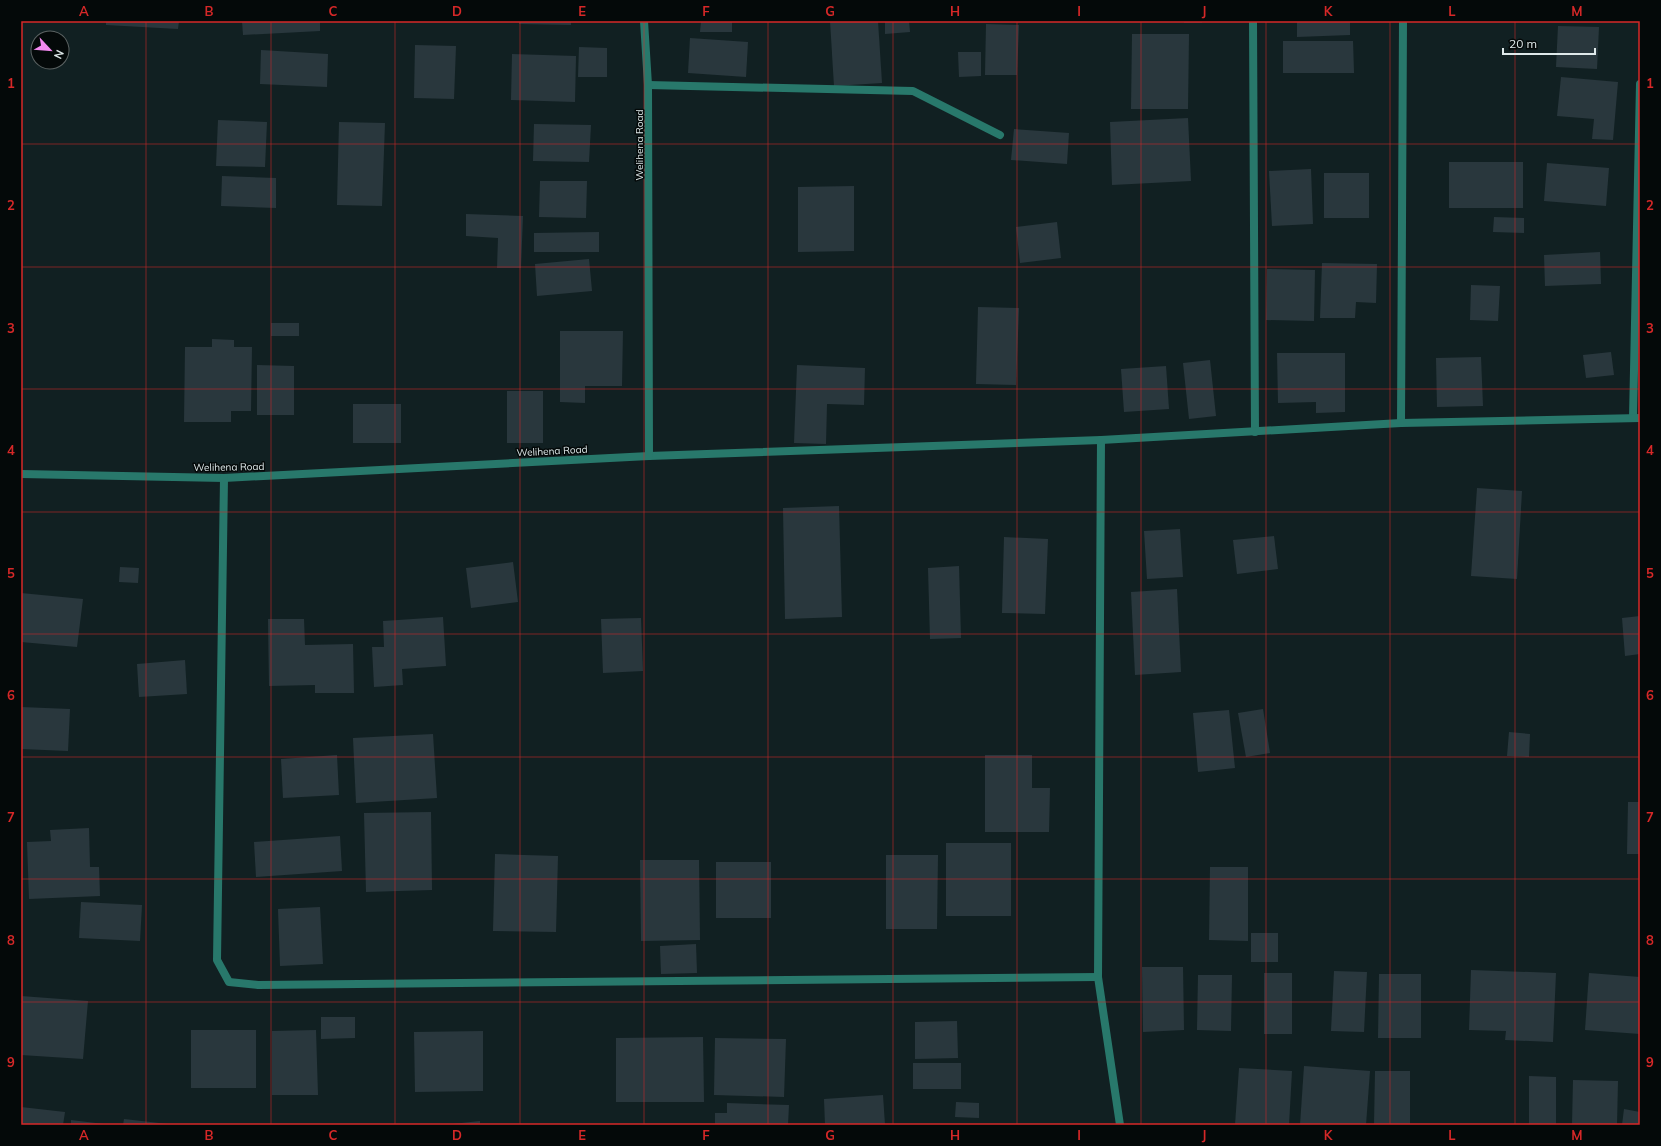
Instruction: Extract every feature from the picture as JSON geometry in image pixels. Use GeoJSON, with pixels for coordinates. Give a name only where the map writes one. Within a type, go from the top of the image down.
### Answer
{"type":"FeatureCollection","features":[{"type":"Feature","properties":{"kind":"street","name":"Welihena Road"},"geometry":{"type":"LineString","coordinates":[[21,474],[224,478],[649,456],[648,85],[644,21]]}},
{"type":"Feature","properties":{"kind":"street"},"geometry":{"type":"LineString","coordinates":[[1253,21],[1255,432]]}},
{"type":"Feature","properties":{"kind":"street"},"geometry":{"type":"LineString","coordinates":[[1401,423],[1404,21]]}},
{"type":"Feature","properties":{"kind":"street"},"geometry":{"type":"LineString","coordinates":[[649,456],[1101,440],[1401,423],[1637,418],[1640,84]]}},
{"type":"Feature","properties":{"kind":"street"},"geometry":{"type":"LineString","coordinates":[[648,85],[913,91],[1000,135]]}},
{"type":"Feature","properties":{"kind":"street"},"geometry":{"type":"LineString","coordinates":[[1101,440],[1098,977],[1120,1125]]}},
{"type":"Feature","properties":{"kind":"street"},"geometry":{"type":"LineString","coordinates":[[224,478],[217,960],[229,982],[258,985],[1098,977]]}},
{"type":"Feature","properties":{"kind":"building"},"geometry":{"type":"Polygon","coordinates":[[[106,21],[179,21],[178,29],[106,25],[106,21]]]}},
{"type":"Feature","properties":{"kind":"building"},"geometry":{"type":"Polygon","coordinates":[[[242,21],[320,21],[320,31],[243,35],[242,21]]]}},
{"type":"Feature","properties":{"kind":"building"},"geometry":{"type":"Polygon","coordinates":[[[519,21],[571,21],[571,25],[519,24],[519,21]]]}},
{"type":"Feature","properties":{"kind":"building"},"geometry":{"type":"Polygon","coordinates":[[[701,21],[732,21],[732,32],[700,32],[701,21]]]}},
{"type":"Feature","properties":{"kind":"building"},"geometry":{"type":"Polygon","coordinates":[[[830,21],[878,21],[882,83],[834,86],[830,21]]]}},
{"type":"Feature","properties":{"kind":"building"},"geometry":{"type":"Polygon","coordinates":[[[885,21],[909,21],[910,32],[885,34],[885,21]]]}},
{"type":"Feature","properties":{"kind":"building"},"geometry":{"type":"Polygon","coordinates":[[[1184,21],[1202,21],[1202,23],[1184,23],[1184,21]]]}},
{"type":"Feature","properties":{"kind":"building"},"geometry":{"type":"Polygon","coordinates":[[[1297,21],[1350,21],[1350,35],[1297,37],[1297,21]]]}},
{"type":"Feature","properties":{"kind":"building"},"geometry":{"type":"Polygon","coordinates":[[[986,24],[1019,25],[1017,75],[985,75],[986,24]]]}},
{"type":"Feature","properties":{"kind":"building"},"geometry":{"type":"Polygon","coordinates":[[[1558,26],[1599,27],[1597,69],[1556,67],[1558,26]]]}},
{"type":"Feature","properties":{"kind":"building"},"geometry":{"type":"Polygon","coordinates":[[[1132,34],[1189,34],[1188,109],[1131,109],[1132,34]]]}},
{"type":"Feature","properties":{"kind":"building"},"geometry":{"type":"Polygon","coordinates":[[[690,38],[748,42],[746,77],[688,73],[690,38]]]}},
{"type":"Feature","properties":{"kind":"building"},"geometry":{"type":"Polygon","coordinates":[[[1283,41],[1353,41],[1354,73],[1283,73],[1283,41]]]}},
{"type":"Feature","properties":{"kind":"building"},"geometry":{"type":"Polygon","coordinates":[[[415,45],[456,46],[454,99],[414,98],[415,45]]]}},
{"type":"Feature","properties":{"kind":"building"},"geometry":{"type":"Polygon","coordinates":[[[579,47],[607,48],[607,77],[578,77],[579,47]]]}},
{"type":"Feature","properties":{"kind":"building"},"geometry":{"type":"Polygon","coordinates":[[[261,50],[328,54],[327,87],[260,84],[261,50]]]}},
{"type":"Feature","properties":{"kind":"building"},"geometry":{"type":"Polygon","coordinates":[[[958,52],[981,52],[981,76],[959,77],[958,52]]]}},
{"type":"Feature","properties":{"kind":"building"},"geometry":{"type":"Polygon","coordinates":[[[512,54],[576,56],[575,102],[511,100],[512,54]]]}},
{"type":"Feature","properties":{"kind":"building"},"geometry":{"type":"Polygon","coordinates":[[[1561,77],[1618,82],[1613,140],[1592,139],[1594,119],[1557,116],[1561,77]]]}},
{"type":"Feature","properties":{"kind":"building"},"geometry":{"type":"Polygon","coordinates":[[[1188,118],[1191,181],[1112,185],[1110,122],[1188,118]]]}},
{"type":"Feature","properties":{"kind":"building"},"geometry":{"type":"Polygon","coordinates":[[[218,120],[267,122],[265,167],[216,166],[218,120]]]}},
{"type":"Feature","properties":{"kind":"building"},"geometry":{"type":"Polygon","coordinates":[[[339,122],[385,123],[382,206],[337,205],[339,122]]]}},
{"type":"Feature","properties":{"kind":"building"},"geometry":{"type":"Polygon","coordinates":[[[534,124],[591,125],[589,162],[533,161],[534,124]]]}},
{"type":"Feature","properties":{"kind":"building"},"geometry":{"type":"Polygon","coordinates":[[[1014,129],[1069,133],[1067,164],[1011,160],[1014,129]]]}},
{"type":"Feature","properties":{"kind":"building"},"geometry":{"type":"Polygon","coordinates":[[[1449,162],[1523,162],[1523,208],[1449,208],[1449,162]]]}},
{"type":"Feature","properties":{"kind":"building"},"geometry":{"type":"Polygon","coordinates":[[[1547,163],[1609,168],[1606,206],[1544,201],[1547,163]]]}},
{"type":"Feature","properties":{"kind":"building"},"geometry":{"type":"Polygon","coordinates":[[[1311,169],[1313,224],[1272,226],[1269,171],[1311,169]]]}},
{"type":"Feature","properties":{"kind":"building"},"geometry":{"type":"Polygon","coordinates":[[[1324,173],[1369,173],[1369,218],[1324,218],[1324,173]]]}},
{"type":"Feature","properties":{"kind":"building"},"geometry":{"type":"Polygon","coordinates":[[[222,176],[276,178],[276,208],[221,206],[222,176]]]}},
{"type":"Feature","properties":{"kind":"building"},"geometry":{"type":"Polygon","coordinates":[[[540,181],[587,181],[586,218],[539,217],[540,181]]]}},
{"type":"Feature","properties":{"kind":"building"},"geometry":{"type":"Polygon","coordinates":[[[854,186],[854,251],[798,252],[798,187],[854,186]]]}},
{"type":"Feature","properties":{"kind":"building"},"geometry":{"type":"Polygon","coordinates":[[[466,214],[523,216],[521,268],[497,268],[498,238],[466,236],[466,214]]]}},
{"type":"Feature","properties":{"kind":"building"},"geometry":{"type":"Polygon","coordinates":[[[1494,217],[1524,218],[1524,233],[1493,232],[1494,217]]]}},
{"type":"Feature","properties":{"kind":"building"},"geometry":{"type":"Polygon","coordinates":[[[1057,222],[1061,258],[1020,263],[1016,227],[1057,222]]]}},
{"type":"Feature","properties":{"kind":"building"},"geometry":{"type":"Polygon","coordinates":[[[599,232],[599,252],[534,252],[534,233],[599,232]]]}},
{"type":"Feature","properties":{"kind":"building"},"geometry":{"type":"Polygon","coordinates":[[[1600,252],[1601,284],[1545,286],[1544,255],[1600,252]]]}},
{"type":"Feature","properties":{"kind":"building"},"geometry":{"type":"Polygon","coordinates":[[[589,259],[592,291],[537,296],[535,264],[589,259]]]}},
{"type":"Feature","properties":{"kind":"building"},"geometry":{"type":"Polygon","coordinates":[[[1322,263],[1377,264],[1376,303],[1356,302],[1355,318],[1320,318],[1322,263]]]}},
{"type":"Feature","properties":{"kind":"building"},"geometry":{"type":"Polygon","coordinates":[[[1267,269],[1315,270],[1314,321],[1266,320],[1267,269]]]}},
{"type":"Feature","properties":{"kind":"building"},"geometry":{"type":"Polygon","coordinates":[[[1471,285],[1500,286],[1498,321],[1470,320],[1471,285]]]}},
{"type":"Feature","properties":{"kind":"building"},"geometry":{"type":"Polygon","coordinates":[[[978,307],[1019,308],[1016,385],[976,384],[978,307]]]}},
{"type":"Feature","properties":{"kind":"building"},"geometry":{"type":"Polygon","coordinates":[[[271,323],[299,323],[299,336],[271,336],[271,323]]]}},
{"type":"Feature","properties":{"kind":"building"},"geometry":{"type":"Polygon","coordinates":[[[560,331],[623,331],[622,386],[585,386],[585,403],[560,402],[560,331]]]}},
{"type":"Feature","properties":{"kind":"building"},"geometry":{"type":"Polygon","coordinates":[[[212,339],[234,340],[234,347],[252,347],[251,411],[231,411],[231,422],[184,422],[185,347],[212,347],[212,339]]]}},
{"type":"Feature","properties":{"kind":"building"},"geometry":{"type":"Polygon","coordinates":[[[1611,352],[1614,375],[1586,378],[1583,355],[1611,352]]]}},
{"type":"Feature","properties":{"kind":"building"},"geometry":{"type":"Polygon","coordinates":[[[1277,353],[1345,353],[1345,412],[1316,413],[1316,402],[1278,403],[1277,353]]]}},
{"type":"Feature","properties":{"kind":"building"},"geometry":{"type":"Polygon","coordinates":[[[1481,357],[1483,406],[1437,407],[1436,358],[1481,357]]]}},
{"type":"Feature","properties":{"kind":"building"},"geometry":{"type":"Polygon","coordinates":[[[1210,360],[1216,416],[1189,419],[1183,363],[1210,360]]]}},
{"type":"Feature","properties":{"kind":"building"},"geometry":{"type":"Polygon","coordinates":[[[257,365],[294,366],[294,415],[257,415],[257,365]]]}},
{"type":"Feature","properties":{"kind":"building"},"geometry":{"type":"Polygon","coordinates":[[[797,365],[865,368],[864,405],[827,404],[826,444],[794,443],[797,365]]]}},
{"type":"Feature","properties":{"kind":"building"},"geometry":{"type":"Polygon","coordinates":[[[1166,366],[1169,409],[1124,412],[1121,369],[1166,366]]]}},
{"type":"Feature","properties":{"kind":"building"},"geometry":{"type":"Polygon","coordinates":[[[507,391],[543,391],[543,443],[507,443],[507,391]]]}},
{"type":"Feature","properties":{"kind":"building"},"geometry":{"type":"Polygon","coordinates":[[[353,404],[401,404],[401,443],[353,443],[353,404]]]}},
{"type":"Feature","properties":{"kind":"building"},"geometry":{"type":"Polygon","coordinates":[[[1477,488],[1522,491],[1517,579],[1471,576],[1477,488]]]}},
{"type":"Feature","properties":{"kind":"building"},"geometry":{"type":"Polygon","coordinates":[[[839,506],[842,617],[785,619],[783,508],[839,506]]]}},
{"type":"Feature","properties":{"kind":"building"},"geometry":{"type":"Polygon","coordinates":[[[1180,529],[1183,577],[1147,579],[1144,531],[1180,529]]]}},
{"type":"Feature","properties":{"kind":"building"},"geometry":{"type":"Polygon","coordinates":[[[1274,536],[1278,569],[1237,574],[1233,540],[1274,536]]]}},
{"type":"Feature","properties":{"kind":"building"},"geometry":{"type":"Polygon","coordinates":[[[1004,537],[1048,539],[1045,614],[1002,613],[1004,537]]]}},
{"type":"Feature","properties":{"kind":"building"},"geometry":{"type":"Polygon","coordinates":[[[513,562],[518,602],[471,608],[466,568],[513,562]]]}},
{"type":"Feature","properties":{"kind":"building"},"geometry":{"type":"Polygon","coordinates":[[[959,566],[961,638],[930,639],[928,568],[959,566]]]}},
{"type":"Feature","properties":{"kind":"building"},"geometry":{"type":"Polygon","coordinates":[[[120,567],[139,568],[138,583],[119,582],[120,567]]]}},
{"type":"Feature","properties":{"kind":"building"},"geometry":{"type":"Polygon","coordinates":[[[1177,589],[1181,672],[1135,675],[1131,592],[1177,589]]]}},
{"type":"Feature","properties":{"kind":"building"},"geometry":{"type":"Polygon","coordinates":[[[21,593],[83,599],[77,647],[21,642],[21,593]]]}},
{"type":"Feature","properties":{"kind":"building"},"geometry":{"type":"Polygon","coordinates":[[[1640,616],[1640,654],[1625,656],[1622,618],[1640,616]]]}},
{"type":"Feature","properties":{"kind":"building"},"geometry":{"type":"Polygon","coordinates":[[[443,617],[446,666],[402,669],[403,685],[374,687],[372,647],[384,647],[383,621],[443,617]]]}},
{"type":"Feature","properties":{"kind":"building"},"geometry":{"type":"Polygon","coordinates":[[[641,618],[643,671],[603,673],[601,619],[641,618]]]}},
{"type":"Feature","properties":{"kind":"building"},"geometry":{"type":"Polygon","coordinates":[[[268,619],[304,619],[305,645],[353,644],[354,693],[315,693],[315,685],[269,686],[268,619]]]}},
{"type":"Feature","properties":{"kind":"building"},"geometry":{"type":"Polygon","coordinates":[[[185,660],[187,694],[139,697],[137,664],[185,660]]]}},
{"type":"Feature","properties":{"kind":"building"},"geometry":{"type":"Polygon","coordinates":[[[21,707],[70,709],[68,751],[21,749],[21,707]]]}},
{"type":"Feature","properties":{"kind":"building"},"geometry":{"type":"Polygon","coordinates":[[[1263,709],[1270,753],[1246,757],[1238,713],[1263,709]]]}},
{"type":"Feature","properties":{"kind":"building"},"geometry":{"type":"Polygon","coordinates":[[[1229,710],[1235,768],[1198,772],[1193,713],[1229,710]]]}},
{"type":"Feature","properties":{"kind":"building"},"geometry":{"type":"Polygon","coordinates":[[[1509,732],[1530,734],[1529,757],[1507,756],[1509,732]]]}},
{"type":"Feature","properties":{"kind":"building"},"geometry":{"type":"Polygon","coordinates":[[[433,734],[437,798],[356,803],[353,738],[433,734]]]}},
{"type":"Feature","properties":{"kind":"building"},"geometry":{"type":"Polygon","coordinates":[[[337,755],[339,795],[283,798],[281,759],[337,755]]]}},
{"type":"Feature","properties":{"kind":"building"},"geometry":{"type":"Polygon","coordinates":[[[985,755],[1032,755],[1032,788],[1050,788],[1049,832],[985,832],[985,755]]]}},
{"type":"Feature","properties":{"kind":"building"},"geometry":{"type":"Polygon","coordinates":[[[1628,802],[1640,802],[1640,854],[1627,854],[1628,802]]]}},
{"type":"Feature","properties":{"kind":"building"},"geometry":{"type":"Polygon","coordinates":[[[431,812],[432,890],[366,892],[364,813],[431,812]]]}},
{"type":"Feature","properties":{"kind":"building"},"geometry":{"type":"Polygon","coordinates":[[[89,828],[90,867],[99,867],[100,896],[29,899],[27,842],[51,841],[50,830],[89,828]]]}},
{"type":"Feature","properties":{"kind":"building"},"geometry":{"type":"Polygon","coordinates":[[[340,836],[342,871],[256,877],[254,842],[340,836]]]}},
{"type":"Feature","properties":{"kind":"building"},"geometry":{"type":"Polygon","coordinates":[[[946,843],[1011,843],[1011,916],[946,916],[946,843]]]}},
{"type":"Feature","properties":{"kind":"building"},"geometry":{"type":"Polygon","coordinates":[[[495,854],[558,856],[556,932],[493,931],[495,854]]]}},
{"type":"Feature","properties":{"kind":"building"},"geometry":{"type":"Polygon","coordinates":[[[886,855],[938,855],[937,929],[886,929],[886,855]]]}},
{"type":"Feature","properties":{"kind":"building"},"geometry":{"type":"Polygon","coordinates":[[[640,860],[699,860],[700,940],[641,941],[640,860]]]}},
{"type":"Feature","properties":{"kind":"building"},"geometry":{"type":"Polygon","coordinates":[[[716,862],[771,862],[771,918],[716,918],[716,862]]]}},
{"type":"Feature","properties":{"kind":"building"},"geometry":{"type":"Polygon","coordinates":[[[1210,867],[1248,867],[1248,941],[1209,940],[1210,867]]]}},
{"type":"Feature","properties":{"kind":"building"},"geometry":{"type":"Polygon","coordinates":[[[81,902],[142,905],[140,941],[79,938],[81,902]]]}},
{"type":"Feature","properties":{"kind":"building"},"geometry":{"type":"Polygon","coordinates":[[[320,907],[323,964],[280,966],[278,909],[320,907]]]}},
{"type":"Feature","properties":{"kind":"building"},"geometry":{"type":"Polygon","coordinates":[[[1251,933],[1278,933],[1278,962],[1251,962],[1251,933]]]}},
{"type":"Feature","properties":{"kind":"building"},"geometry":{"type":"Polygon","coordinates":[[[696,944],[697,973],[661,974],[660,946],[696,944]]]}},
{"type":"Feature","properties":{"kind":"building"},"geometry":{"type":"Polygon","coordinates":[[[1142,967],[1183,967],[1184,1030],[1143,1032],[1142,967]]]}},
{"type":"Feature","properties":{"kind":"building"},"geometry":{"type":"Polygon","coordinates":[[[1471,970],[1556,973],[1553,1042],[1505,1040],[1506,1031],[1469,1030],[1471,970]]]}},
{"type":"Feature","properties":{"kind":"building"},"geometry":{"type":"Polygon","coordinates":[[[1334,971],[1367,972],[1364,1032],[1331,1031],[1334,971]]]}},
{"type":"Feature","properties":{"kind":"building"},"geometry":{"type":"Polygon","coordinates":[[[1264,973],[1292,973],[1292,1034],[1264,1034],[1264,973]]]}},
{"type":"Feature","properties":{"kind":"building"},"geometry":{"type":"Polygon","coordinates":[[[1589,973],[1640,977],[1640,1034],[1585,1030],[1589,973]]]}},
{"type":"Feature","properties":{"kind":"building"},"geometry":{"type":"Polygon","coordinates":[[[1379,974],[1421,974],[1421,1038],[1378,1038],[1379,974]]]}},
{"type":"Feature","properties":{"kind":"building"},"geometry":{"type":"Polygon","coordinates":[[[1198,975],[1232,975],[1231,1031],[1197,1030],[1198,975]]]}},
{"type":"Feature","properties":{"kind":"building"},"geometry":{"type":"Polygon","coordinates":[[[21,996],[88,1001],[83,1059],[21,1055],[21,996]]]}},
{"type":"Feature","properties":{"kind":"building"},"geometry":{"type":"Polygon","coordinates":[[[321,1017],[355,1017],[355,1038],[321,1039],[321,1017]]]}},
{"type":"Feature","properties":{"kind":"building"},"geometry":{"type":"Polygon","coordinates":[[[957,1021],[958,1058],[915,1059],[915,1022],[957,1021]]]}},
{"type":"Feature","properties":{"kind":"building"},"geometry":{"type":"Polygon","coordinates":[[[191,1030],[256,1030],[256,1088],[191,1088],[191,1030]]]}},
{"type":"Feature","properties":{"kind":"building"},"geometry":{"type":"Polygon","coordinates":[[[316,1030],[318,1095],[272,1095],[272,1031],[316,1030]]]}},
{"type":"Feature","properties":{"kind":"building"},"geometry":{"type":"Polygon","coordinates":[[[483,1031],[483,1091],[415,1092],[414,1032],[483,1031]]]}},
{"type":"Feature","properties":{"kind":"building"},"geometry":{"type":"Polygon","coordinates":[[[703,1037],[704,1102],[616,1102],[616,1038],[703,1037]]]}},
{"type":"Feature","properties":{"kind":"building"},"geometry":{"type":"Polygon","coordinates":[[[715,1038],[786,1039],[784,1097],[714,1095],[715,1038]]]}},
{"type":"Feature","properties":{"kind":"building"},"geometry":{"type":"Polygon","coordinates":[[[913,1063],[961,1063],[961,1089],[913,1089],[913,1063]]]}},
{"type":"Feature","properties":{"kind":"building"},"geometry":{"type":"Polygon","coordinates":[[[1304,1066],[1370,1071],[1366,1125],[1300,1125],[1304,1066]]]}},
{"type":"Feature","properties":{"kind":"building"},"geometry":{"type":"Polygon","coordinates":[[[1239,1068],[1292,1071],[1289,1125],[1235,1125],[1239,1068]]]}},
{"type":"Feature","properties":{"kind":"building"},"geometry":{"type":"Polygon","coordinates":[[[1375,1071],[1410,1071],[1410,1125],[1374,1125],[1375,1071]]]}},
{"type":"Feature","properties":{"kind":"building"},"geometry":{"type":"Polygon","coordinates":[[[1529,1076],[1556,1077],[1556,1125],[1529,1125],[1529,1076]]]}},
{"type":"Feature","properties":{"kind":"building"},"geometry":{"type":"Polygon","coordinates":[[[1573,1080],[1618,1081],[1617,1125],[1572,1125],[1573,1080]]]}},
{"type":"Feature","properties":{"kind":"building"},"geometry":{"type":"Polygon","coordinates":[[[883,1095],[885,1125],[825,1125],[824,1099],[883,1095]]]}},
{"type":"Feature","properties":{"kind":"building"},"geometry":{"type":"Polygon","coordinates":[[[956,1102],[979,1103],[979,1118],[955,1117],[956,1102]]]}},
{"type":"Feature","properties":{"kind":"building"},"geometry":{"type":"Polygon","coordinates":[[[727,1103],[789,1105],[788,1125],[715,1125],[715,1113],[727,1113],[727,1103]]]}},
{"type":"Feature","properties":{"kind":"building"},"geometry":{"type":"Polygon","coordinates":[[[21,1107],[65,1112],[63,1125],[21,1125],[21,1107]]]}},
{"type":"Feature","properties":{"kind":"building"},"geometry":{"type":"Polygon","coordinates":[[[1624,1109],[1640,1112],[1640,1125],[1622,1125],[1624,1109]]]}},
{"type":"Feature","properties":{"kind":"building"},"geometry":{"type":"Polygon","coordinates":[[[124,1119],[168,1124],[168,1125],[123,1125],[124,1119]]]}},
{"type":"Feature","properties":{"kind":"building"},"geometry":{"type":"Polygon","coordinates":[[[71,1120],[104,1124],[104,1125],[71,1125],[71,1120]]]}},
{"type":"Feature","properties":{"kind":"building"},"geometry":{"type":"Polygon","coordinates":[[[480,1121],[480,1125],[452,1125],[452,1124],[480,1121]]]}}]}
